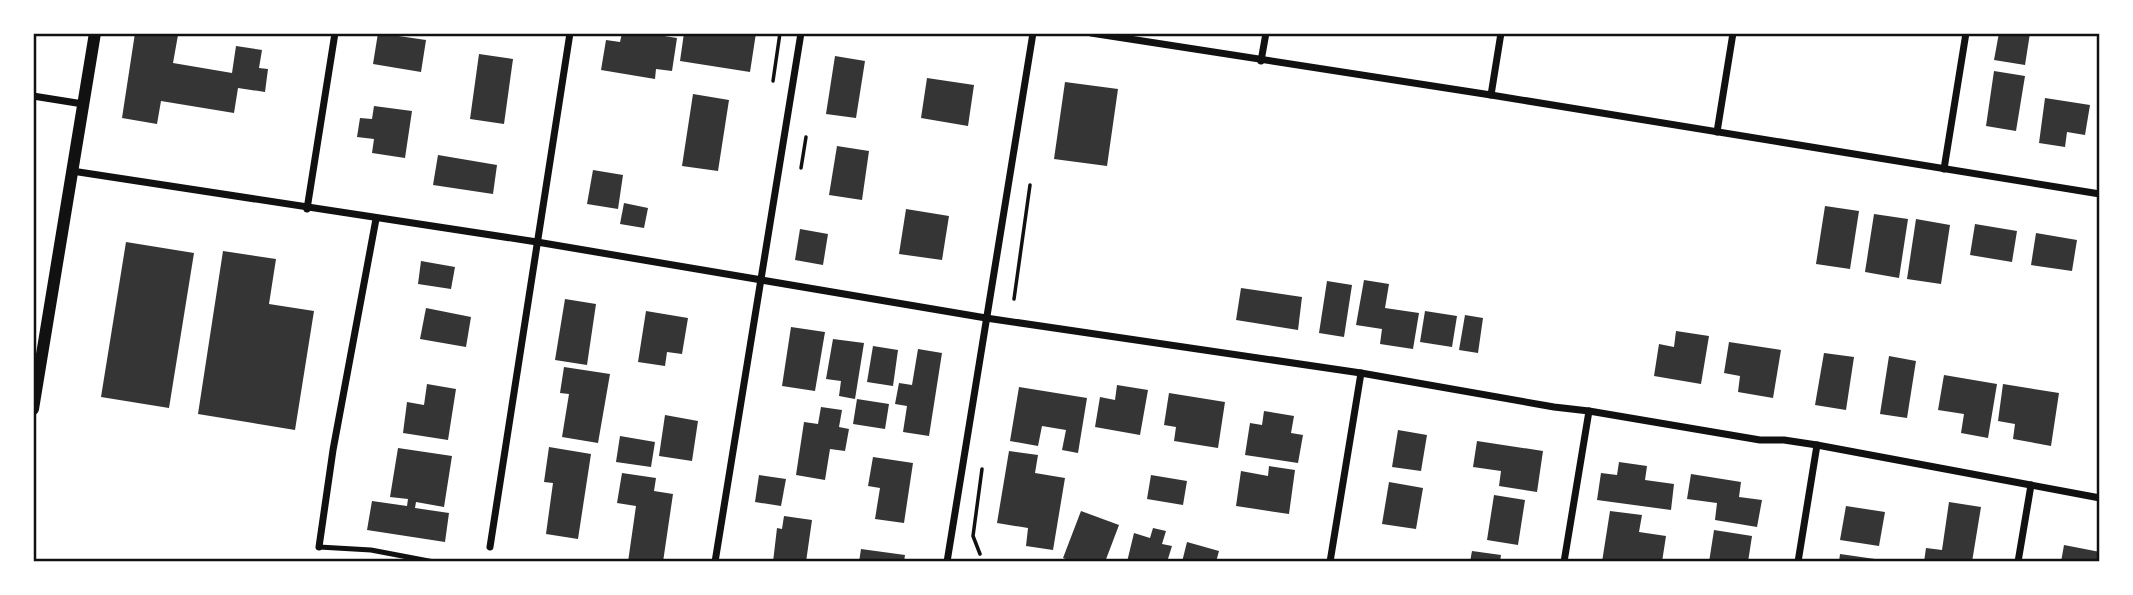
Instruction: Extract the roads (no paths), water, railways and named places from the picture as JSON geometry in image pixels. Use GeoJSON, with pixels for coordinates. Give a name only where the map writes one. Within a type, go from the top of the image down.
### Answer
{"type":"FeatureCollection","features":[{"type":"Feature","properties":{"kind":"street"},"geometry":{"type":"LineString","coordinates":[[33,409],[95,33]]}},
{"type":"Feature","properties":{"kind":"street"},"geometry":{"type":"LineString","coordinates":[[307,209],[335,33]]}},
{"type":"Feature","properties":{"kind":"street"},"geometry":{"type":"LineString","coordinates":[[490,547],[570,33]]}},
{"type":"Feature","properties":{"kind":"street"},"geometry":{"type":"LineString","coordinates":[[715,562],[801,33]]}},
{"type":"Feature","properties":{"kind":"street"},"geometry":{"type":"LineString","coordinates":[[947,562],[1033,33]]}},
{"type":"Feature","properties":{"kind":"street"},"geometry":{"type":"LineString","coordinates":[[1091,33],[2100,194]]}},
{"type":"Feature","properties":{"kind":"street"},"geometry":{"type":"LineString","coordinates":[[1261,61],[1266,33]]}},
{"type":"Feature","properties":{"kind":"street"},"geometry":{"type":"LineString","coordinates":[[1491,95],[1501,33]]}},
{"type":"Feature","properties":{"kind":"street"},"geometry":{"type":"LineString","coordinates":[[1717,132],[1733,33]]}},
{"type":"Feature","properties":{"kind":"street"},"geometry":{"type":"LineString","coordinates":[[1944,169],[1966,33]]}},
{"type":"Feature","properties":{"kind":"street"},"geometry":{"type":"LineString","coordinates":[[33,96],[83,104]]}},
{"type":"Feature","properties":{"kind":"street"},"geometry":{"type":"LineString","coordinates":[[72,172],[537,242],[986,318],[1361,373],[1760,440],[1817,445],[2100,498]]}},
{"type":"Feature","properties":{"kind":"street"},"geometry":{"type":"LineString","coordinates":[[319,547],[333,450],[376,219]]}},
{"type":"Feature","properties":{"kind":"street"},"geometry":{"type":"LineString","coordinates":[[1330,562],[1361,373]]}},
{"type":"Feature","properties":{"kind":"street"},"geometry":{"type":"LineString","coordinates":[[1564,562],[1588,411]]}},
{"type":"Feature","properties":{"kind":"street"},"geometry":{"type":"LineString","coordinates":[[1798,562],[1817,445]]}},
{"type":"Feature","properties":{"kind":"street"},"geometry":{"type":"LineString","coordinates":[[2018,562],[2031,485]]}},
{"type":"Feature","properties":{"kind":"lane"},"geometry":{"type":"LineString","coordinates":[[319,547],[371,550],[434,562]]}}]}
